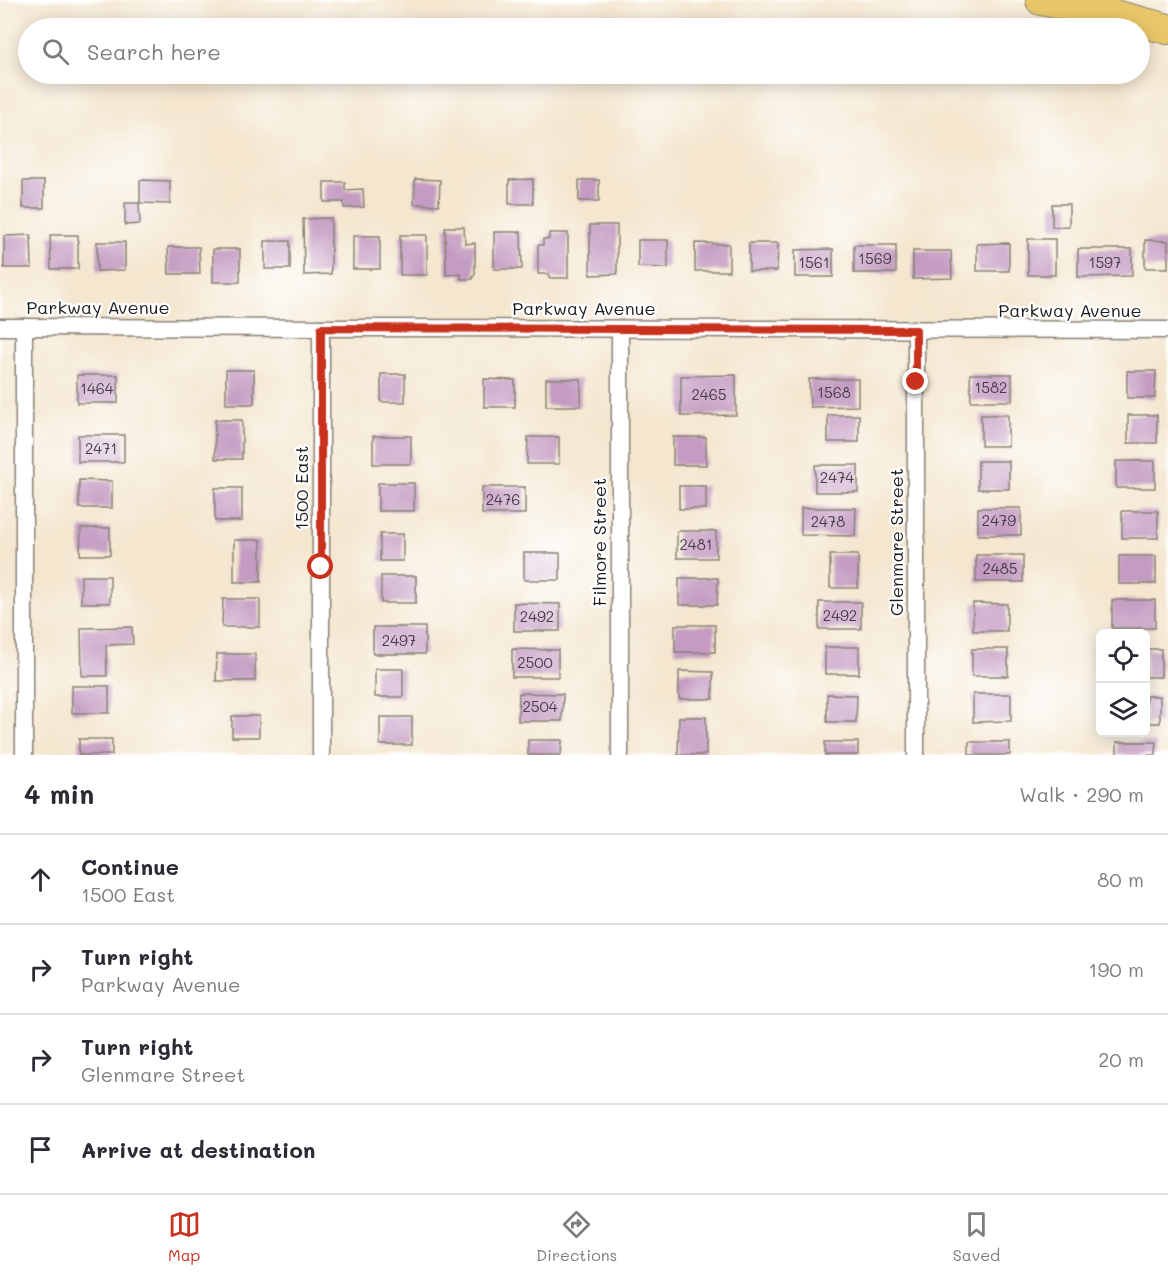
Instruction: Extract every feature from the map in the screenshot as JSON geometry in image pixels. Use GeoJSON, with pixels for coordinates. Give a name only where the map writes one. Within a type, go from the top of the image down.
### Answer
{"type":"FeatureCollection","features":[{"type":"Feature","properties":{"kind":"highway"},"geometry":{"type":"LineString","coordinates":[[1041,0],[1126,18]]}},
{"type":"Feature","properties":{"kind":"highway"},"geometry":{"type":"LineString","coordinates":[[1150,24],[1168,29]]}},
{"type":"Feature","properties":{"kind":"street","name":"Parkway Avenue"},"geometry":{"type":"LineString","coordinates":[[0,327],[1168,330]]}},
{"type":"Feature","properties":{"kind":"street"},"geometry":{"type":"LineString","coordinates":[[24,327],[24,755]]}},
{"type":"Feature","properties":{"kind":"street","name":"1500 East"},"geometry":{"type":"LineString","coordinates":[[321,328],[321,755]]}},
{"type":"Feature","properties":{"kind":"street","name":"Filmore Street"},"geometry":{"type":"LineString","coordinates":[[620,329],[620,755]]}},
{"type":"Feature","properties":{"kind":"street","name":"Glenmare Street"},"geometry":{"type":"LineString","coordinates":[[916,330],[916,755]]}},
{"type":"Feature","properties":{"kind":"building"},"geometry":{"type":"Polygon","coordinates":[[[415,179],[440,180],[439,205],[414,204],[415,179]]]}},
{"type":"Feature","properties":{"kind":"building"},"geometry":{"type":"Polygon","coordinates":[[[533,179],[533,204],[509,204],[509,180],[533,179]]]}},
{"type":"Feature","properties":{"kind":"building"},"geometry":{"type":"Polygon","coordinates":[[[140,180],[170,181],[170,204],[140,203],[140,180]]]}},
{"type":"Feature","properties":{"kind":"building"},"geometry":{"type":"Polygon","coordinates":[[[579,180],[599,180],[599,201],[579,201],[579,180]]]}},
{"type":"Feature","properties":{"kind":"building"},"geometry":{"type":"Polygon","coordinates":[[[23,181],[44,181],[44,208],[23,208],[23,181]]]}},
{"type":"Feature","properties":{"kind":"building"},"geometry":{"type":"Polygon","coordinates":[[[324,182],[345,182],[345,190],[363,189],[364,207],[344,208],[344,202],[324,202],[324,182]]]}},
{"type":"Feature","properties":{"kind":"building"},"geometry":{"type":"Polygon","coordinates":[[[125,203],[139,203],[140,224],[125,225],[125,203]]]}},
{"type":"Feature","properties":{"kind":"building"},"geometry":{"type":"Polygon","coordinates":[[[1052,204],[1069,204],[1069,226],[1052,227],[1052,204]]]}},
{"type":"Feature","properties":{"kind":"building"},"geometry":{"type":"Polygon","coordinates":[[[331,218],[331,274],[304,275],[303,219],[331,218]]]}},
{"type":"Feature","properties":{"kind":"building"},"geometry":{"type":"Polygon","coordinates":[[[590,225],[617,225],[617,274],[590,275],[590,225]]]}},
{"type":"Feature","properties":{"kind":"building"},"geometry":{"type":"Polygon","coordinates":[[[445,227],[464,227],[465,244],[475,243],[473,279],[461,279],[461,274],[446,275],[445,227]]]}},
{"type":"Feature","properties":{"kind":"building"},"geometry":{"type":"Polygon","coordinates":[[[494,232],[521,232],[522,269],[494,269],[494,232]]]}},
{"type":"Feature","properties":{"kind":"building"},"geometry":{"type":"Polygon","coordinates":[[[549,233],[568,233],[568,278],[549,278],[549,274],[538,274],[538,245],[543,245],[543,239],[549,239],[549,233]]]}},
{"type":"Feature","properties":{"kind":"building"},"geometry":{"type":"Polygon","coordinates":[[[31,235],[32,268],[4,268],[4,236],[31,235]]]}},
{"type":"Feature","properties":{"kind":"building"},"geometry":{"type":"Polygon","coordinates":[[[50,235],[78,235],[78,269],[51,269],[50,235]]]}},
{"type":"Feature","properties":{"kind":"building"},"geometry":{"type":"Polygon","coordinates":[[[400,235],[427,235],[427,275],[400,275],[400,235]]]}},
{"type":"Feature","properties":{"kind":"building"},"geometry":{"type":"Polygon","coordinates":[[[353,236],[380,236],[380,269],[353,269],[353,236]]]}},
{"type":"Feature","properties":{"kind":"building"},"geometry":{"type":"Polygon","coordinates":[[[1028,239],[1055,239],[1055,275],[1028,275],[1028,239]]]}},
{"type":"Feature","properties":{"kind":"building"},"geometry":{"type":"Polygon","coordinates":[[[638,240],[668,240],[668,268],[638,267],[638,240]]]}},
{"type":"Feature","properties":{"kind":"building"},"geometry":{"type":"Polygon","coordinates":[[[1145,240],[1168,241],[1168,268],[1145,268],[1145,240]]]}},
{"type":"Feature","properties":{"kind":"building"},"geometry":{"type":"Polygon","coordinates":[[[265,241],[290,241],[290,269],[265,269],[265,241]]]}},
{"type":"Feature","properties":{"kind":"building"},"geometry":{"type":"Polygon","coordinates":[[[97,242],[125,242],[125,270],[97,271],[97,242]]]}},
{"type":"Feature","properties":{"kind":"building"},"geometry":{"type":"Polygon","coordinates":[[[695,243],[729,244],[729,271],[695,271],[695,243]]]}},
{"type":"Feature","properties":{"kind":"building"},"geometry":{"type":"Polygon","coordinates":[[[749,243],[778,243],[777,271],[749,271],[749,243]]]}},
{"type":"Feature","properties":{"kind":"building"},"geometry":{"type":"Polygon","coordinates":[[[1009,243],[1009,271],[977,271],[977,244],[1009,243]]]}},
{"type":"Feature","properties":{"kind":"building"},"geometry":{"type":"Polygon","coordinates":[[[854,245],[896,245],[896,273],[854,273],[854,245]]]}},
{"type":"Feature","properties":{"kind":"building"},"geometry":{"type":"Polygon","coordinates":[[[168,247],[199,247],[200,274],[169,274],[168,247]]]}},
{"type":"Feature","properties":{"kind":"building"},"geometry":{"type":"Polygon","coordinates":[[[213,249],[240,249],[240,282],[213,282],[213,249]]]}},
{"type":"Feature","properties":{"kind":"building"},"geometry":{"type":"Polygon","coordinates":[[[833,249],[833,277],[795,277],[795,250],[833,249]]]}},
{"type":"Feature","properties":{"kind":"building"},"geometry":{"type":"Polygon","coordinates":[[[1078,249],[1132,249],[1132,276],[1078,277],[1078,249]]]}},
{"type":"Feature","properties":{"kind":"building"},"geometry":{"type":"Polygon","coordinates":[[[913,251],[951,251],[952,278],[913,279],[913,251]]]}},
{"type":"Feature","properties":{"kind":"building"},"geometry":{"type":"Polygon","coordinates":[[[226,370],[254,370],[254,404],[226,404],[226,370]]]}},
{"type":"Feature","properties":{"kind":"building"},"geometry":{"type":"Polygon","coordinates":[[[1127,371],[1156,371],[1155,398],[1127,398],[1127,371]]]}},
{"type":"Feature","properties":{"kind":"building"},"geometry":{"type":"Polygon","coordinates":[[[381,374],[405,374],[405,402],[381,402],[381,374]]]}},
{"type":"Feature","properties":{"kind":"building"},"geometry":{"type":"Polygon","coordinates":[[[970,374],[1012,374],[1012,401],[971,401],[970,374]]]}},
{"type":"Feature","properties":{"kind":"building"},"geometry":{"type":"Polygon","coordinates":[[[77,375],[118,375],[118,403],[77,403],[77,375]]]}},
{"type":"Feature","properties":{"kind":"building"},"geometry":{"type":"Polygon","coordinates":[[[736,375],[736,415],[681,416],[681,376],[736,375]]]}},
{"type":"Feature","properties":{"kind":"building"},"geometry":{"type":"Polygon","coordinates":[[[484,379],[515,380],[515,407],[484,407],[484,379]]]}},
{"type":"Feature","properties":{"kind":"building"},"geometry":{"type":"Polygon","coordinates":[[[546,379],[581,379],[581,406],[546,406],[546,379]]]}},
{"type":"Feature","properties":{"kind":"building"},"geometry":{"type":"Polygon","coordinates":[[[809,379],[858,379],[858,406],[810,407],[809,379]]]}},
{"type":"Feature","properties":{"kind":"building"},"geometry":{"type":"Polygon","coordinates":[[[828,415],[859,415],[859,442],[828,442],[828,415]]]}},
{"type":"Feature","properties":{"kind":"building"},"geometry":{"type":"Polygon","coordinates":[[[981,415],[1008,415],[1008,446],[981,446],[981,415]]]}},
{"type":"Feature","properties":{"kind":"building"},"geometry":{"type":"Polygon","coordinates":[[[1128,415],[1157,415],[1157,443],[1128,443],[1128,415]]]}},
{"type":"Feature","properties":{"kind":"building"},"geometry":{"type":"Polygon","coordinates":[[[215,420],[242,420],[242,459],[215,459],[215,420]]]}},
{"type":"Feature","properties":{"kind":"building"},"geometry":{"type":"Polygon","coordinates":[[[78,435],[124,435],[124,462],[78,462],[78,435]]]}},
{"type":"Feature","properties":{"kind":"building"},"geometry":{"type":"Polygon","coordinates":[[[373,436],[411,436],[411,464],[373,464],[373,436]]]}},
{"type":"Feature","properties":{"kind":"building"},"geometry":{"type":"Polygon","coordinates":[[[528,437],[559,437],[559,464],[527,464],[528,437]]]}},
{"type":"Feature","properties":{"kind":"building"},"geometry":{"type":"Polygon","coordinates":[[[673,437],[706,437],[706,465],[673,465],[673,437]]]}},
{"type":"Feature","properties":{"kind":"building"},"geometry":{"type":"Polygon","coordinates":[[[978,461],[1009,461],[1009,489],[978,489],[978,461]]]}},
{"type":"Feature","properties":{"kind":"building"},"geometry":{"type":"Polygon","coordinates":[[[1116,461],[1155,461],[1155,488],[1116,488],[1116,461]]]}},
{"type":"Feature","properties":{"kind":"building"},"geometry":{"type":"Polygon","coordinates":[[[815,465],[858,465],[858,492],[815,492],[815,465]]]}},
{"type":"Feature","properties":{"kind":"building"},"geometry":{"type":"Polygon","coordinates":[[[79,480],[112,481],[112,508],[79,508],[79,480]]]}},
{"type":"Feature","properties":{"kind":"building"},"geometry":{"type":"Polygon","coordinates":[[[378,483],[414,483],[414,511],[378,511],[378,483]]]}},
{"type":"Feature","properties":{"kind":"building"},"geometry":{"type":"Polygon","coordinates":[[[679,486],[706,486],[706,509],[679,509],[679,486]]]}},
{"type":"Feature","properties":{"kind":"building"},"geometry":{"type":"Polygon","coordinates":[[[482,487],[525,487],[525,514],[482,514],[482,487]]]}},
{"type":"Feature","properties":{"kind":"building"},"geometry":{"type":"Polygon","coordinates":[[[215,488],[242,488],[242,521],[215,521],[215,488]]]}},
{"type":"Feature","properties":{"kind":"building"},"geometry":{"type":"Polygon","coordinates":[[[801,508],[856,508],[855,536],[801,535],[801,508]]]}},
{"type":"Feature","properties":{"kind":"building"},"geometry":{"type":"Polygon","coordinates":[[[978,508],[1021,508],[1021,535],[978,535],[978,508]]]}},
{"type":"Feature","properties":{"kind":"building"},"geometry":{"type":"Polygon","coordinates":[[[1122,511],[1158,511],[1158,538],[1122,538],[1122,511]]]}},
{"type":"Feature","properties":{"kind":"building"},"geometry":{"type":"Polygon","coordinates":[[[81,528],[110,528],[110,555],[80,555],[81,528]]]}},
{"type":"Feature","properties":{"kind":"building"},"geometry":{"type":"Polygon","coordinates":[[[677,531],[716,531],[716,558],[677,558],[677,531]]]}},
{"type":"Feature","properties":{"kind":"building"},"geometry":{"type":"Polygon","coordinates":[[[380,534],[403,534],[403,561],[380,561],[380,534]]]}},
{"type":"Feature","properties":{"kind":"building"},"geometry":{"type":"Polygon","coordinates":[[[234,540],[261,540],[261,582],[234,582],[234,540]]]}},
{"type":"Feature","properties":{"kind":"building"},"geometry":{"type":"Polygon","coordinates":[[[524,553],[560,553],[560,580],[524,580],[524,553]]]}},
{"type":"Feature","properties":{"kind":"building"},"geometry":{"type":"Polygon","coordinates":[[[830,555],[858,555],[858,588],[830,588],[830,555]]]}},
{"type":"Feature","properties":{"kind":"building"},"geometry":{"type":"Polygon","coordinates":[[[976,555],[1023,555],[1023,582],[976,582],[976,555]]]}},
{"type":"Feature","properties":{"kind":"building"},"geometry":{"type":"Polygon","coordinates":[[[1119,556],[1156,556],[1156,584],[1119,584],[1119,556]]]}},
{"type":"Feature","properties":{"kind":"building"},"geometry":{"type":"Polygon","coordinates":[[[81,576],[110,576],[110,603],[81,603],[81,576]]]}},
{"type":"Feature","properties":{"kind":"building"},"geometry":{"type":"Polygon","coordinates":[[[381,576],[416,576],[416,603],[381,603],[381,576]]]}},
{"type":"Feature","properties":{"kind":"building"},"geometry":{"type":"Polygon","coordinates":[[[679,578],[718,578],[717,605],[679,605],[679,578]]]}},
{"type":"Feature","properties":{"kind":"building"},"geometry":{"type":"Polygon","coordinates":[[[223,599],[260,599],[260,627],[222,627],[223,599]]]}},
{"type":"Feature","properties":{"kind":"building"},"geometry":{"type":"Polygon","coordinates":[[[1112,600],[1155,600],[1155,628],[1112,628],[1112,600]]]}},
{"type":"Feature","properties":{"kind":"building"},"geometry":{"type":"Polygon","coordinates":[[[819,602],[861,602],[861,629],[819,629],[819,602]]]}},
{"type":"Feature","properties":{"kind":"building"},"geometry":{"type":"Polygon","coordinates":[[[514,603],[560,604],[560,631],[514,631],[514,603]]]}},
{"type":"Feature","properties":{"kind":"building"},"geometry":{"type":"Polygon","coordinates":[[[973,603],[1007,604],[1007,631],[973,631],[973,603]]]}},
{"type":"Feature","properties":{"kind":"building"},"geometry":{"type":"Polygon","coordinates":[[[675,625],[715,625],[715,652],[675,652],[675,625]]]}},
{"type":"Feature","properties":{"kind":"building"},"geometry":{"type":"Polygon","coordinates":[[[132,627],[133,644],[106,645],[107,676],[82,676],[81,628],[132,627]]]}},
{"type":"Feature","properties":{"kind":"building"},"geometry":{"type":"Polygon","coordinates":[[[373,627],[425,627],[425,654],[373,654],[373,627]]]}},
{"type":"Feature","properties":{"kind":"building"},"geometry":{"type":"Polygon","coordinates":[[[825,647],[859,647],[859,674],[825,674],[825,647]]]}},
{"type":"Feature","properties":{"kind":"building"},"geometry":{"type":"Polygon","coordinates":[[[512,649],[558,650],[558,677],[512,677],[512,649]]]}},
{"type":"Feature","properties":{"kind":"building"},"geometry":{"type":"Polygon","coordinates":[[[972,649],[1008,649],[1008,676],[972,676],[972,649]]]}},
{"type":"Feature","properties":{"kind":"building"},"geometry":{"type":"Polygon","coordinates":[[[1150,649],[1161,649],[1161,677],[1150,677],[1150,649]]]}},
{"type":"Feature","properties":{"kind":"building"},"geometry":{"type":"Polygon","coordinates":[[[217,654],[255,654],[255,681],[216,681],[217,654]]]}},
{"type":"Feature","properties":{"kind":"building"},"geometry":{"type":"Polygon","coordinates":[[[375,669],[403,669],[403,697],[375,697],[375,669]]]}},
{"type":"Feature","properties":{"kind":"building"},"geometry":{"type":"Polygon","coordinates":[[[679,671],[713,672],[713,699],[679,699],[679,671]]]}},
{"type":"Feature","properties":{"kind":"building"},"geometry":{"type":"Polygon","coordinates":[[[72,686],[109,686],[109,713],[72,713],[72,686]]]}},
{"type":"Feature","properties":{"kind":"building"},"geometry":{"type":"Polygon","coordinates":[[[519,693],[563,694],[562,721],[518,721],[519,693]]]}},
{"type":"Feature","properties":{"kind":"building"},"geometry":{"type":"Polygon","coordinates":[[[827,694],[857,695],[856,722],[827,722],[827,694]]]}},
{"type":"Feature","properties":{"kind":"building"},"geometry":{"type":"Polygon","coordinates":[[[973,694],[1011,694],[1011,721],[973,722],[973,694]]]}},
{"type":"Feature","properties":{"kind":"building"},"geometry":{"type":"Polygon","coordinates":[[[1150,696],[1160,696],[1160,723],[1150,723],[1150,696]]]}},
{"type":"Feature","properties":{"kind":"building"},"geometry":{"type":"Polygon","coordinates":[[[232,716],[259,716],[259,737],[232,737],[232,716]]]}},
{"type":"Feature","properties":{"kind":"building"},"geometry":{"type":"Polygon","coordinates":[[[380,717],[412,717],[412,745],[380,745],[380,717]]]}},
{"type":"Feature","properties":{"kind":"building"},"geometry":{"type":"Polygon","coordinates":[[[679,717],[706,717],[706,755],[678,755],[679,717]]]}},
{"type":"Feature","properties":{"kind":"building"},"geometry":{"type":"Polygon","coordinates":[[[79,739],[112,739],[112,755],[79,755],[79,739]]]}},
{"type":"Feature","properties":{"kind":"building"},"geometry":{"type":"Polygon","coordinates":[[[528,740],[562,740],[561,755],[528,755],[528,740]]]}},
{"type":"Feature","properties":{"kind":"building"},"geometry":{"type":"Polygon","coordinates":[[[825,742],[858,742],[858,755],[825,755],[825,742]]]}},
{"type":"Feature","properties":{"kind":"building"},"geometry":{"type":"Polygon","coordinates":[[[969,742],[1010,742],[1010,755],[969,755],[969,742]]]}},
{"type":"Feature","properties":{"kind":"building"},"geometry":{"type":"Polygon","coordinates":[[[1117,742],[1156,742],[1156,755],[1117,755],[1117,742]]]}},
{"type":"Feature","properties":{"kind":"route"},"geometry":{"type":"LineString","coordinates":[[321,567],[321,328],[916,330],[916,382]]}}]}
